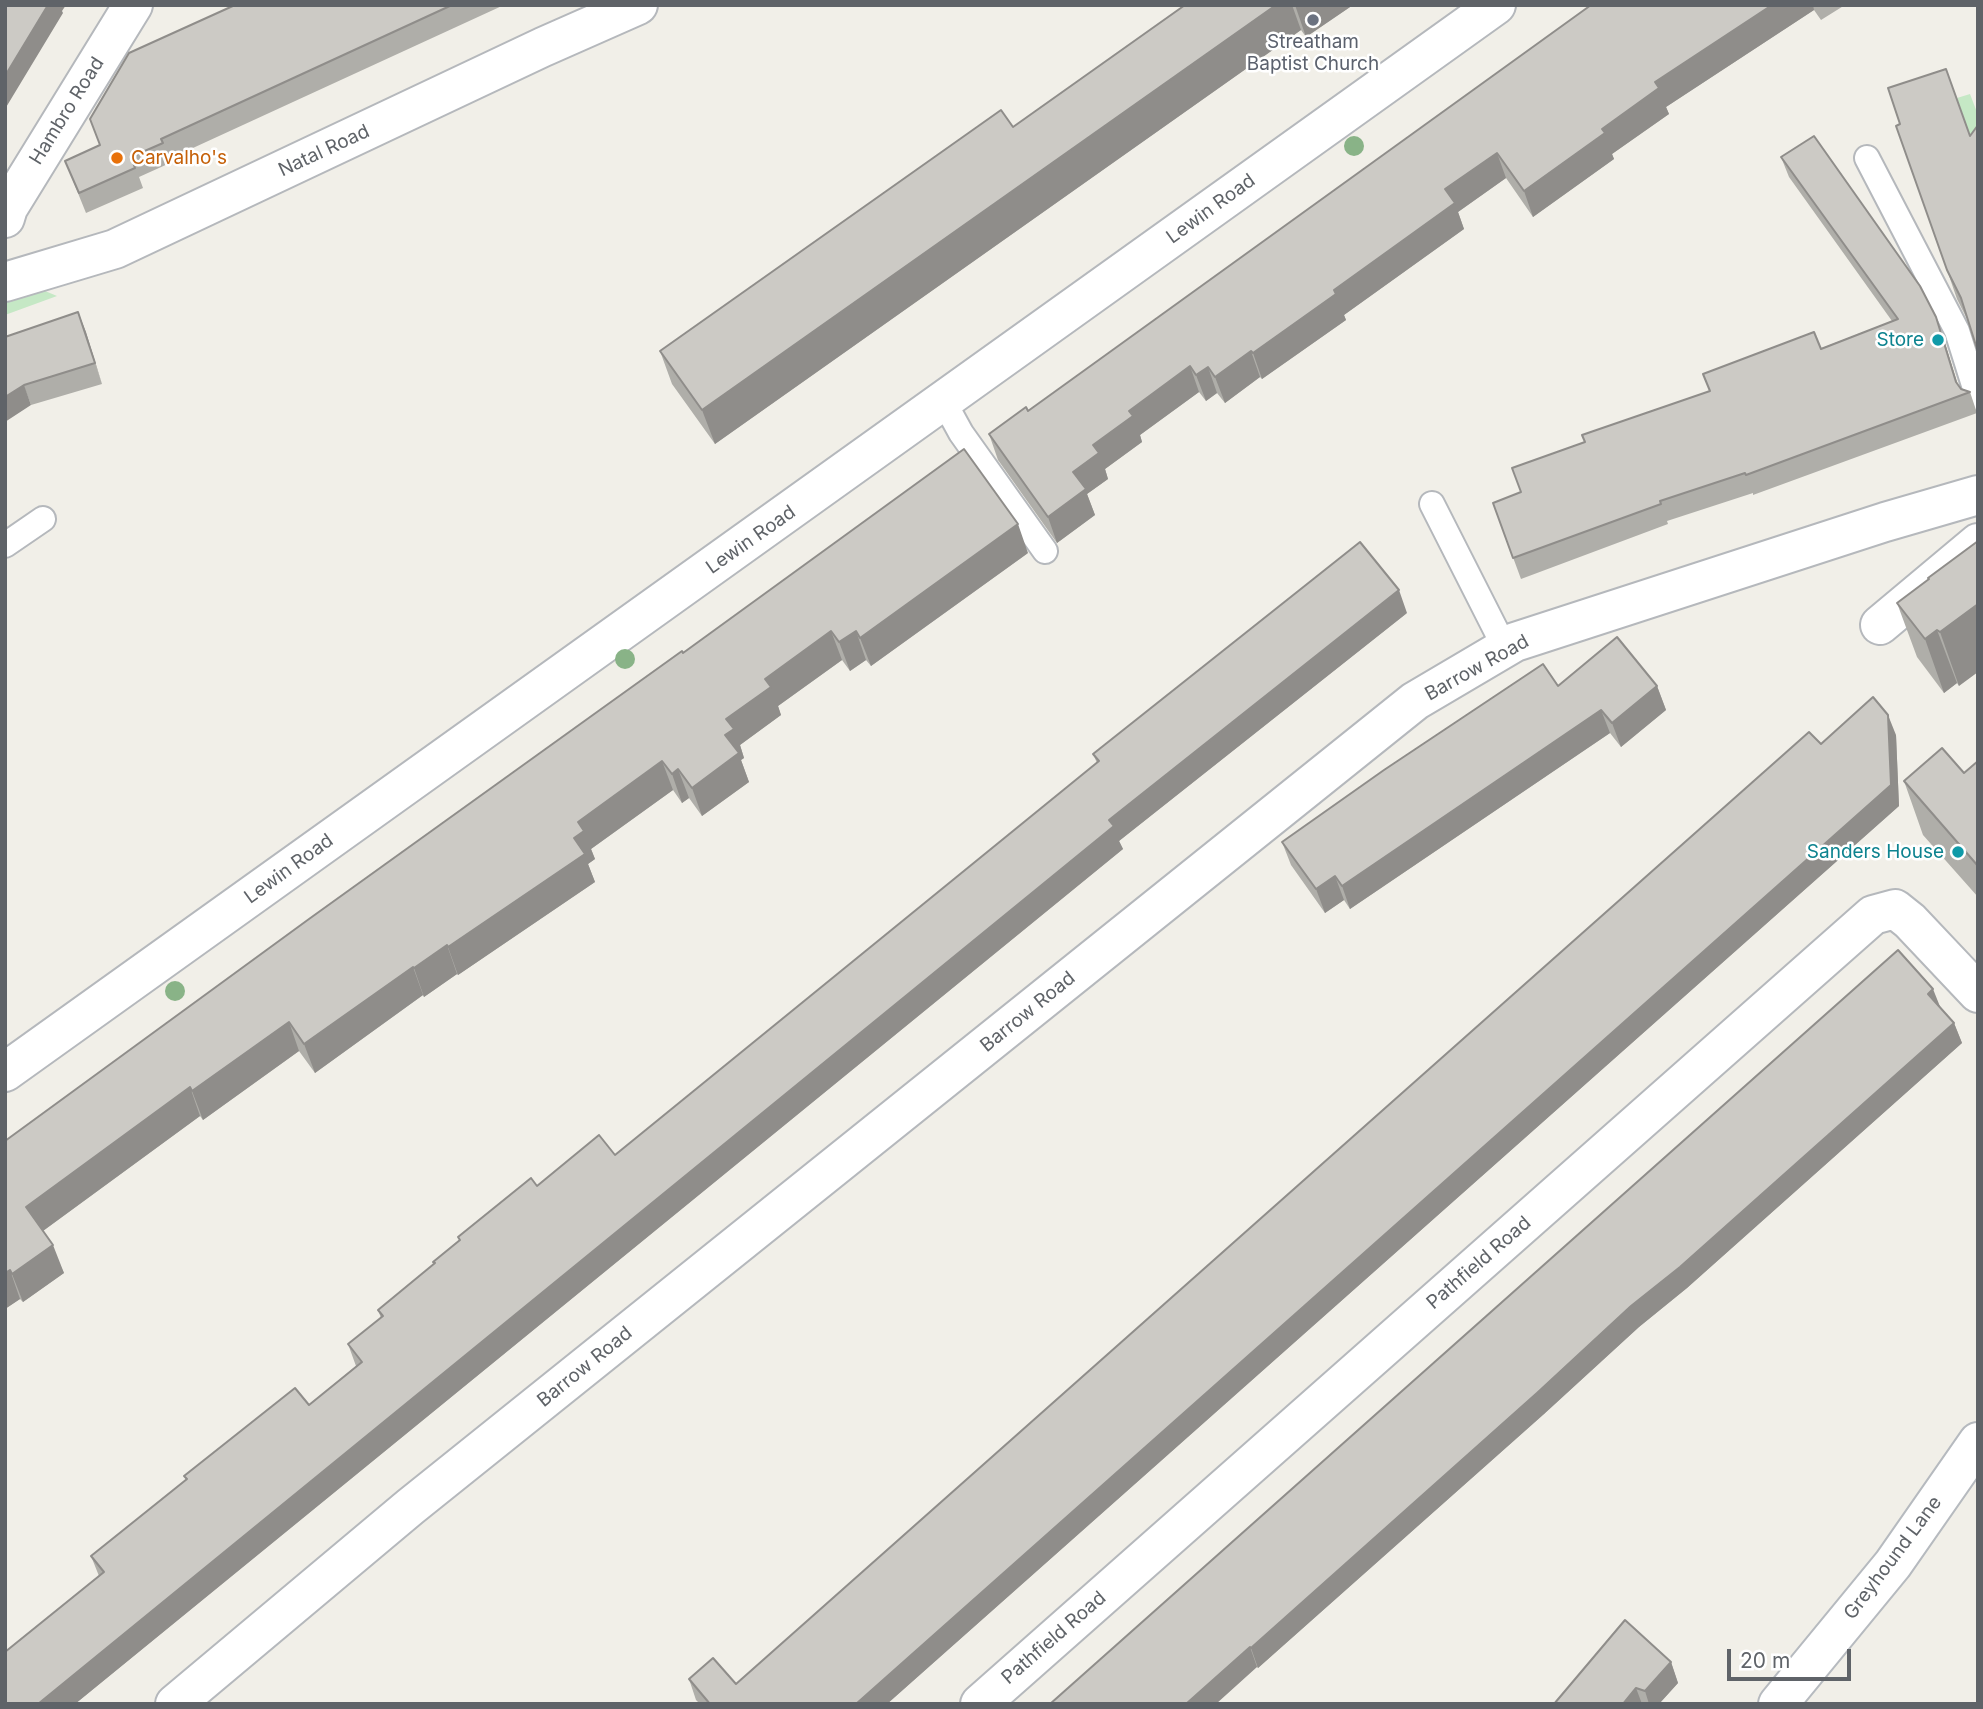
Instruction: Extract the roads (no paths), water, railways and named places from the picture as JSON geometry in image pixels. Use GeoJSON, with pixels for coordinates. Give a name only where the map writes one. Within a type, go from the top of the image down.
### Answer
{"type":"FeatureCollection","features":[{"type":"Feature","properties":{"kind":"street","name":"Hambro Road"},"geometry":{"type":"LineString","coordinates":[[5,218],[8,208],[133,5]]}},
{"type":"Feature","properties":{"kind":"street","name":"Natal Road"},"geometry":{"type":"LineString","coordinates":[[5,282],[115,249],[543,47],[638,5]]}},
{"type":"Feature","properties":{"kind":"street","name":"Lewin Road"},"geometry":{"type":"LineString","coordinates":[[5,1072],[1496,5]]}},
{"type":"Feature","properties":{"kind":"street","name":"Barrow Road"},"geometry":{"type":"LineString","coordinates":[[175,1704],[410,1507],[1405,710],[1516,642],[1885,522],[1978,495]]}},
{"type":"Feature","properties":{"kind":"street"},"geometry":{"type":"LineString","coordinates":[[1880,625],[1978,542]]}},
{"type":"Feature","properties":{"kind":"street","name":"Pathfield Road"},"geometry":{"type":"LineString","coordinates":[[980,1704],[1873,915],[1895,909],[1910,921],[1978,993]]}},
{"type":"Feature","properties":{"kind":"street","name":"Greyhound Lane"},"geometry":{"type":"LineString","coordinates":[[1778,1704],[1893,1564],[1978,1441]]}},
{"type":"Feature","properties":{"kind":"lane"},"geometry":{"type":"LineString","coordinates":[[1867,158],[1957,331],[1978,398]]}},
{"type":"Feature","properties":{"kind":"lane"},"geometry":{"type":"LineString","coordinates":[[944,402],[961,433],[1045,551]]}},
{"type":"Feature","properties":{"kind":"lane"},"geometry":{"type":"LineString","coordinates":[[1432,504],[1505,648]]}},
{"type":"Feature","properties":{"kind":"lane"},"geometry":{"type":"LineString","coordinates":[[5,545],[43,519]]}},
{"type":"Feature","properties":{"kind":"place","name":"Streatham Baptist Church"},"geometry":{"type":"Point","coordinates":[1313,20]}},
{"type":"Feature","properties":{"kind":"place","name":"Carvalho's"},"geometry":{"type":"Point","coordinates":[117,158]}},
{"type":"Feature","properties":{"kind":"place","name":"Store"},"geometry":{"type":"Point","coordinates":[1938,340]}},
{"type":"Feature","properties":{"kind":"place","name":"Sanders House"},"geometry":{"type":"Point","coordinates":[1958,852]}}]}
